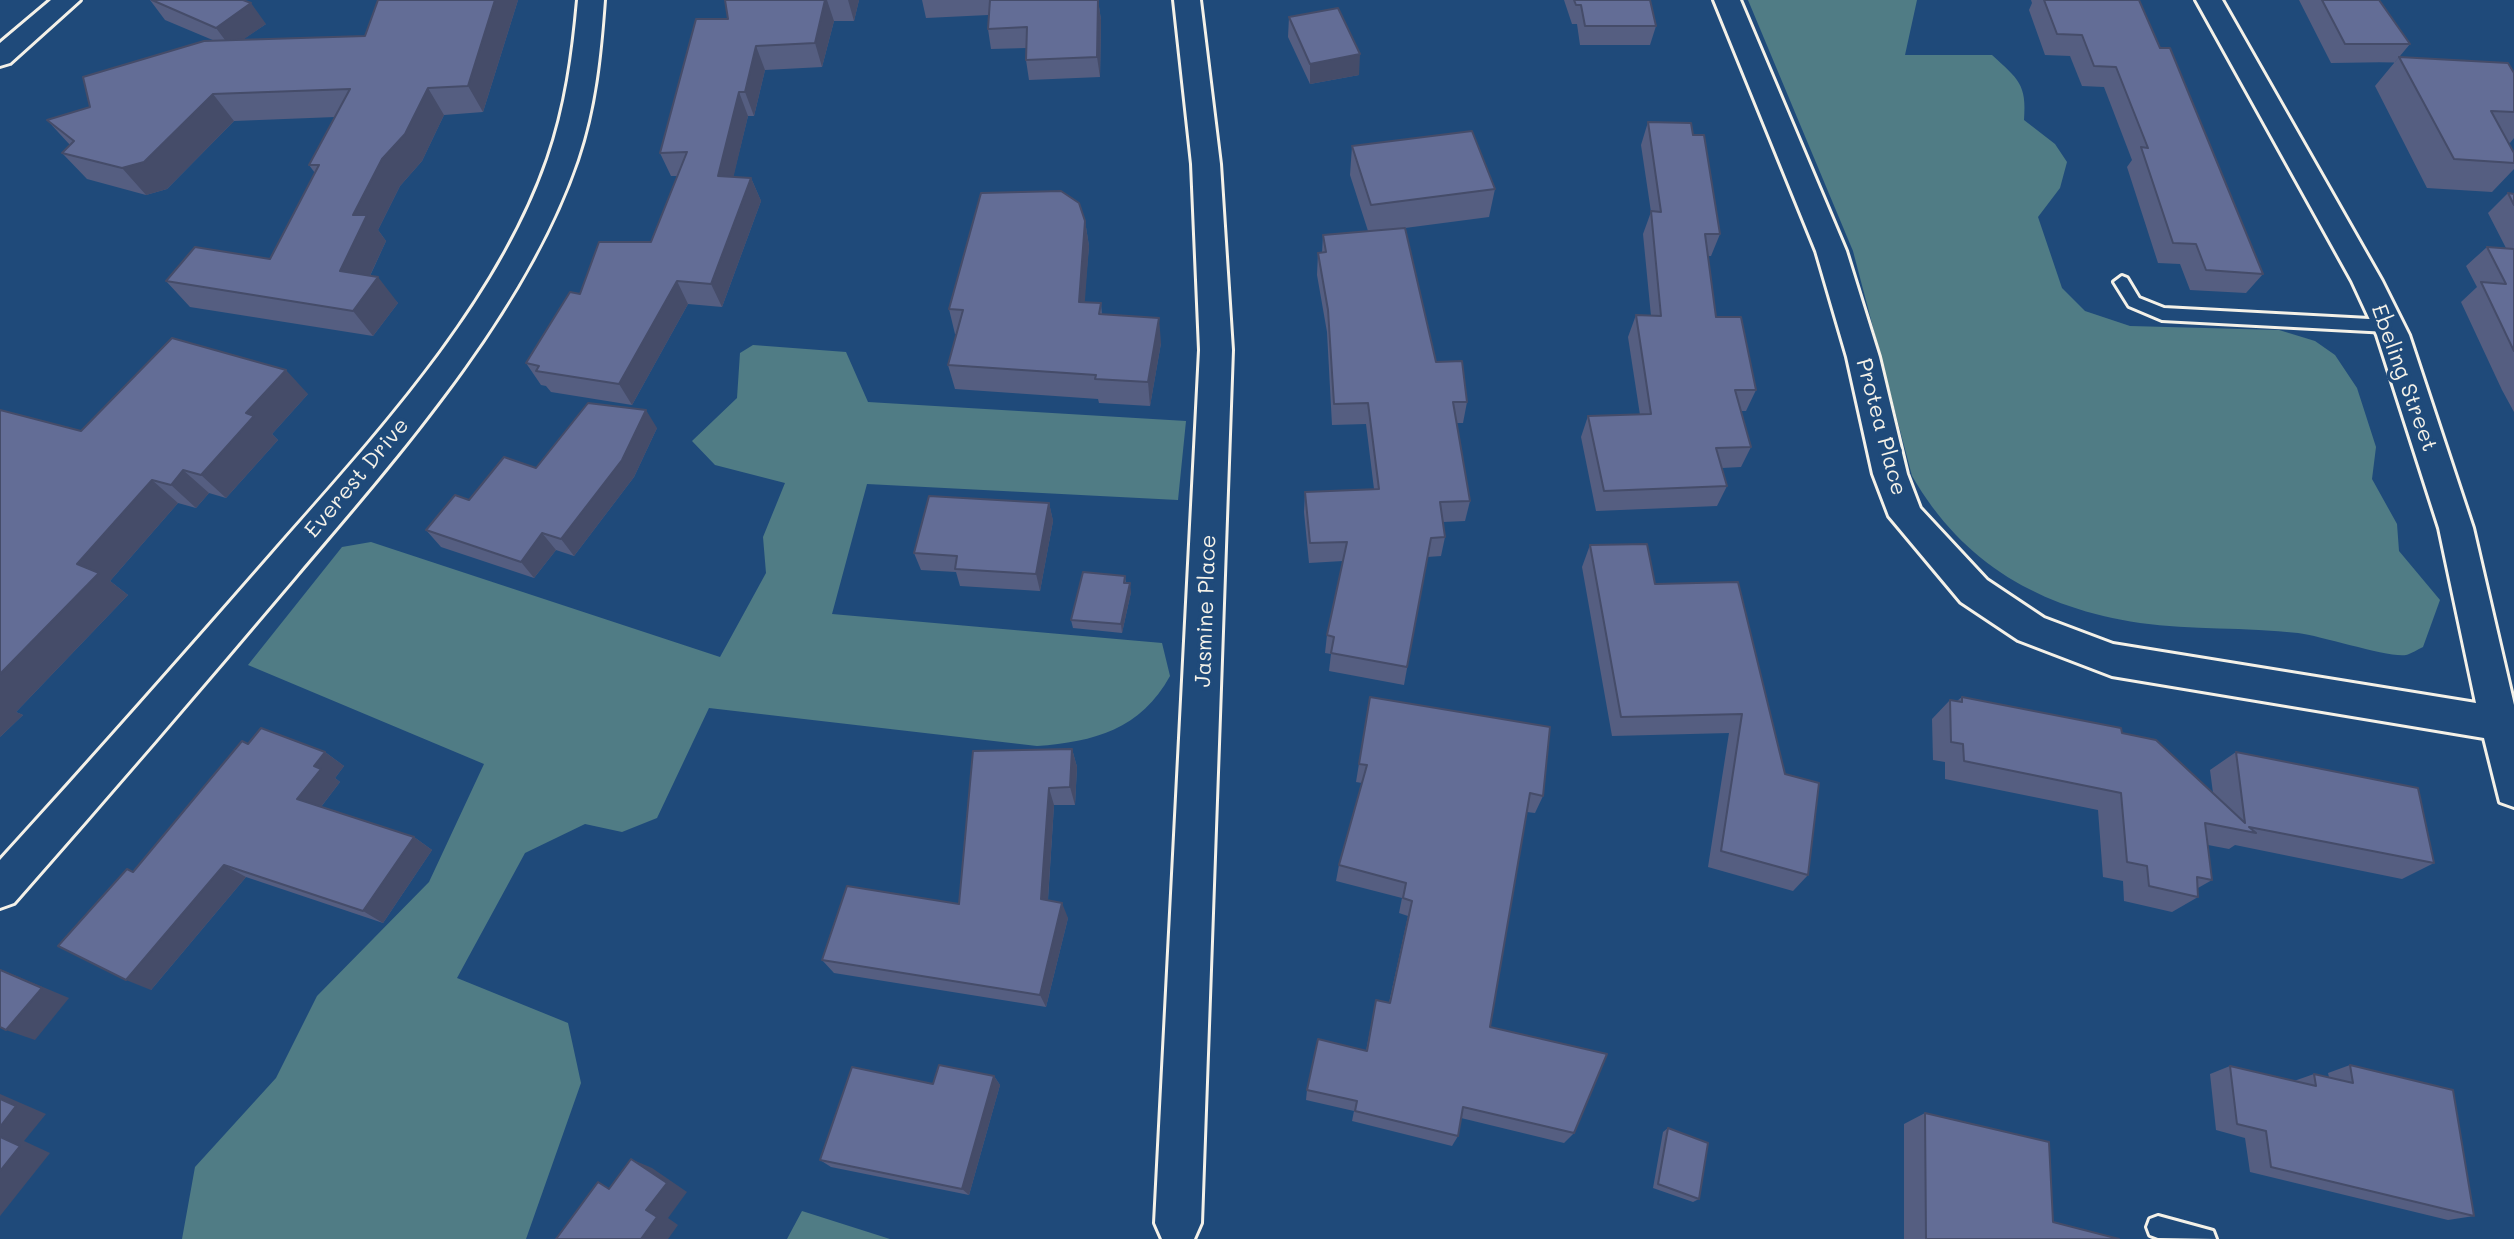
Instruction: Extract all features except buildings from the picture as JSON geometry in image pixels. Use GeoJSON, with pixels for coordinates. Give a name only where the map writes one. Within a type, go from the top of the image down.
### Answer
{"type":"FeatureCollection","features":[{"type":"Feature","properties":{"kind":"street"},"geometry":{"type":"LineString","coordinates":[[0,57],[67,0]]}},
{"type":"Feature","properties":{"kind":"street","name":"Everest Drive"},"geometry":{"type":"LineString","coordinates":[[0,889],[173,696],[392,438],[449,362],[512,265],[569,140],[592,43],[591,0]]}},
{"type":"Feature","properties":{"kind":"street","name":"Jasmine Place"},"geometry":{"type":"LineString","coordinates":[[1178,1223],[1216,350],[1206,164],[1187,0]]}},
{"type":"Feature","properties":{"kind":"street","name":"Protea Place"},"geometry":{"type":"LineString","coordinates":[[1727,0],[1831,251],[1863,357],[1890,474],[1906,516],[1974,591],[2031,629],[2112,660],[2501,724]]}},
{"type":"Feature","properties":{"kind":"street","name":"Ebeling Street"},"geometry":{"type":"LineString","coordinates":[[2209,0],[2388,326],[2456,528],[2514,789]]}},
{"type":"Feature","properties":{"kind":"lane"},"geometry":{"type":"LineString","coordinates":[[2122,282],[2134,302],[2162,314],[2388,326]]}},
{"type":"Feature","properties":{"kind":"lane"},"geometry":{"type":"LineString","coordinates":[[2158,1227],[2205,1239]]}},
{"type":"Feature","properties":{"kind":"green space"},"geometry":{"type":"Polygon","coordinates":[[[1748,0],[1917,0],[1905,55],[1992,55],[2001,63],[2022,90],[2024,120],[2055,144],[2067,162],[2060,188],[2038,217],[2062,288],[2085,311],[2130,326],[2279,330],[2315,341],[2335,355],[2357,388],[2376,447],[2372,479],[2397,524],[2399,551],[2440,600],[2423,647],[2397,655],[2298,633],[2160,625],[2104,616],[2037,593],[1980,557],[1955,534],[1912,476],[1853,251],[1748,0]]]}},
{"type":"Feature","properties":{"kind":"green space"},"geometry":{"type":"Polygon","coordinates":[[[753,345],[846,352],[868,402],[1186,421],[1178,500],[867,484],[832,614],[1162,643],[1170,676],[1145,709],[1114,729],[1078,741],[1037,746],[709,708],[657,818],[622,832],[585,824],[525,853],[457,978],[568,1023],[581,1083],[526,1239],[182,1239],[195,1167],[276,1078],[317,996],[429,882],[484,764],[248,665],[342,547],[371,542],[720,657],[766,573],[763,537],[785,483],[715,465],[692,441],[737,398],[740,353],[753,345]]]}},
{"type":"Feature","properties":{"kind":"green space"},"geometry":{"type":"Polygon","coordinates":[[[802,1211],[890,1239],[787,1239],[802,1211]]]}}]}
